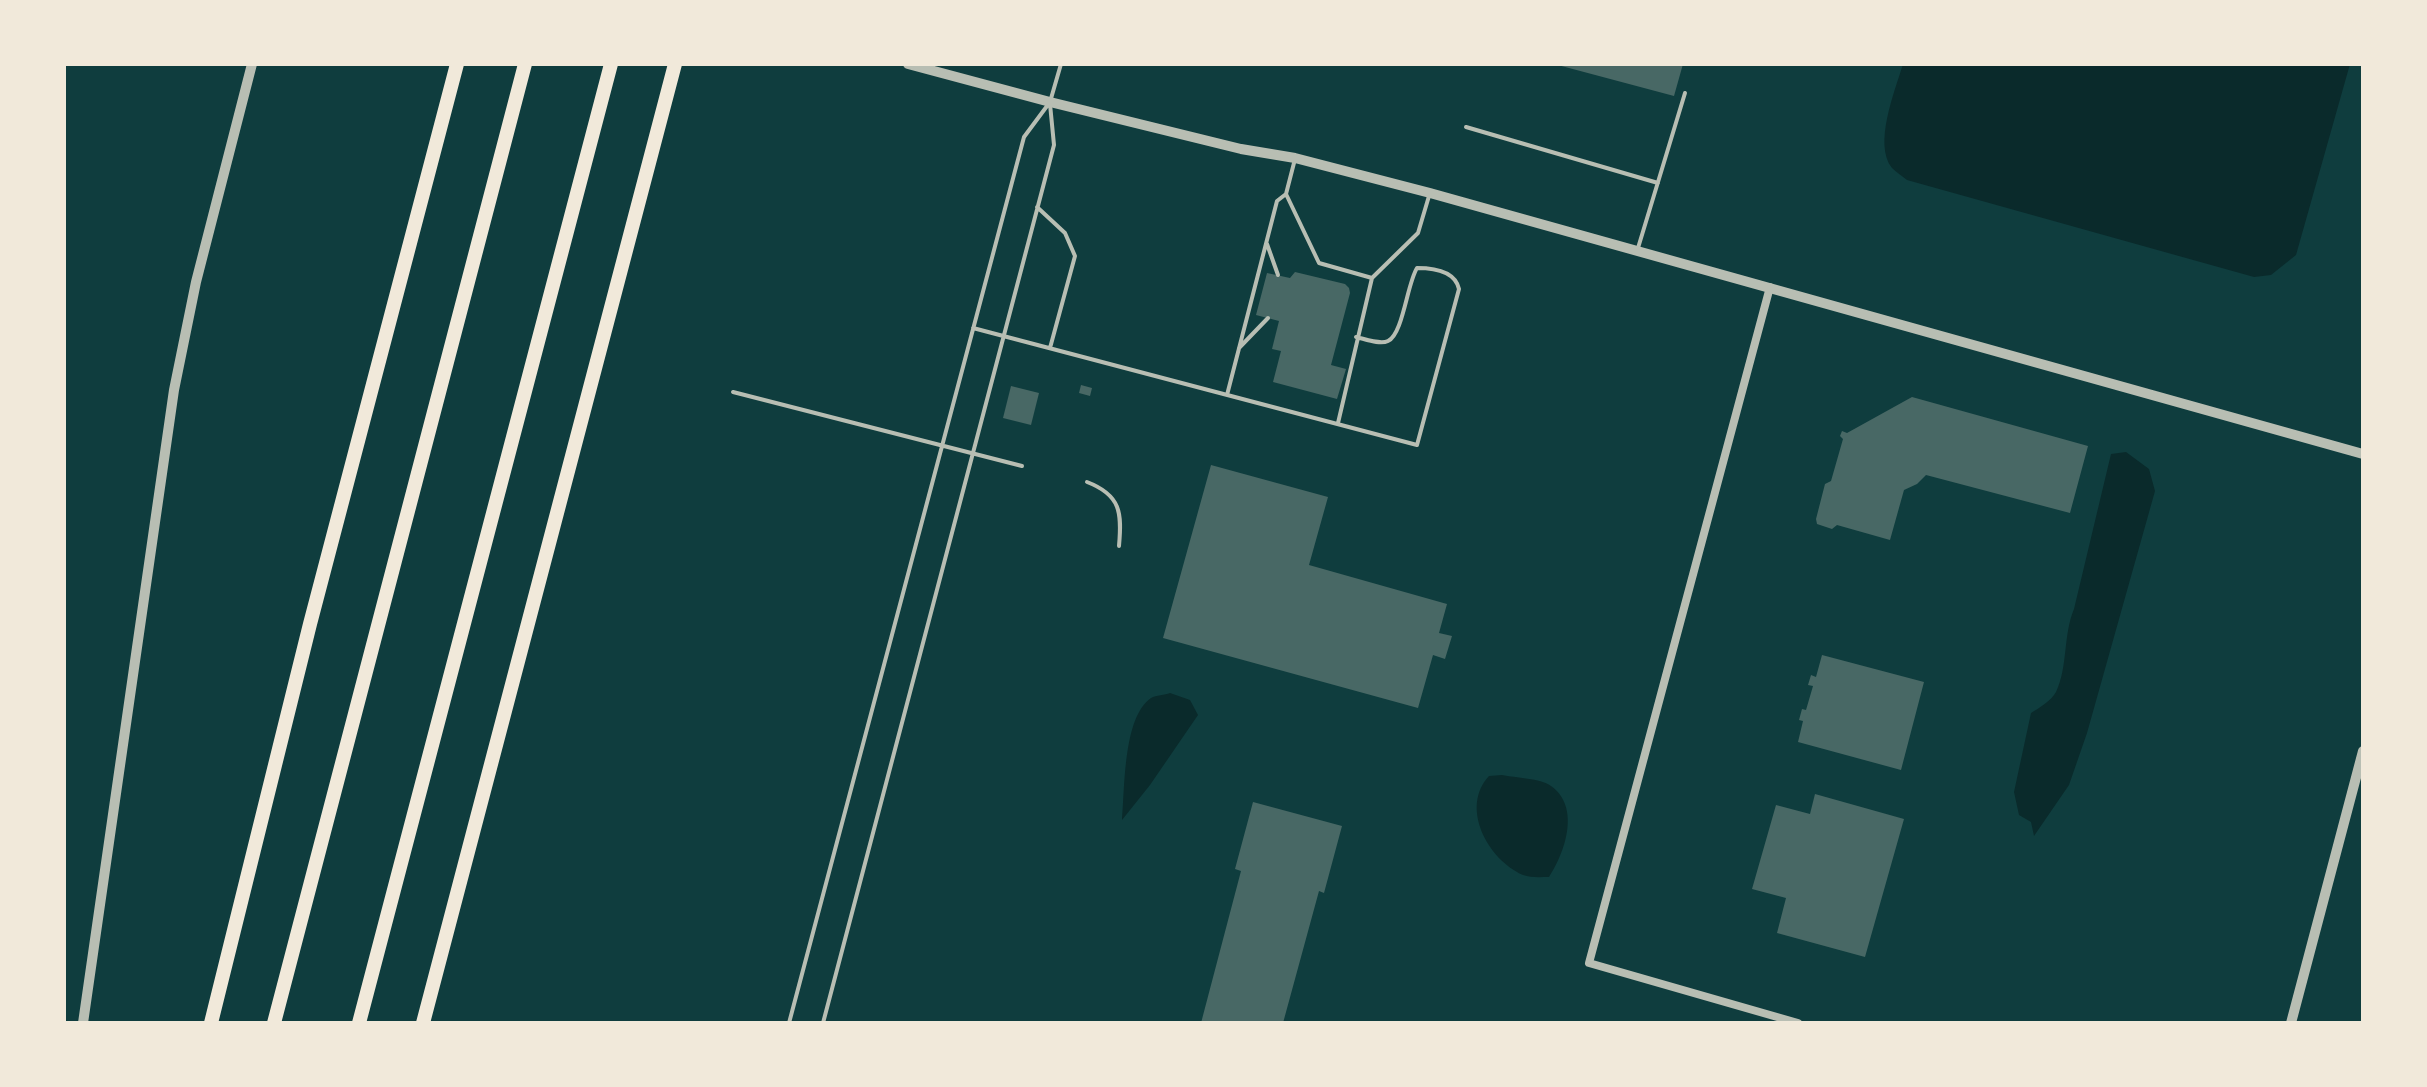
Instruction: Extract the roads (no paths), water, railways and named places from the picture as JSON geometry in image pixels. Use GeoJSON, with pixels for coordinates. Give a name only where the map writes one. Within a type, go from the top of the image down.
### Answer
{"type":"FeatureCollection","features":[{"type":"Feature","properties":{"kind":"highway"},"geometry":{"type":"LineString","coordinates":[[211,1023],[310,624],[457,64]]}},
{"type":"Feature","properties":{"kind":"highway"},"geometry":{"type":"LineString","coordinates":[[274,1023],[525,64]]}},
{"type":"Feature","properties":{"kind":"highway"},"geometry":{"type":"LineString","coordinates":[[359,1023],[611,64]]}},
{"type":"Feature","properties":{"kind":"highway"},"geometry":{"type":"LineString","coordinates":[[423,1023],[675,64]]}},
{"type":"Feature","properties":{"kind":"street"},"geometry":{"type":"LineString","coordinates":[[83,1023],[174,390],[196,282],[252,64]]}},
{"type":"Feature","properties":{"kind":"street"},"geometry":{"type":"LineString","coordinates":[[908,64],[1050,102],[1241,149],[1295,158],[1430,193],[2363,454]]}},
{"type":"Feature","properties":{"kind":"street"},"geometry":{"type":"LineString","coordinates":[[1770,287],[1589,963],[1798,1023]]}},
{"type":"Feature","properties":{"kind":"street"},"geometry":{"type":"LineString","coordinates":[[2291,1023],[2363,751]]}},
{"type":"Feature","properties":{"kind":"lane"},"geometry":{"type":"LineString","coordinates":[[789,1023],[1024,137],[1050,102],[1061,64]]}},
{"type":"Feature","properties":{"kind":"lane"},"geometry":{"type":"LineString","coordinates":[[1637,250],[1685,93]]}},
{"type":"Feature","properties":{"kind":"lane"},"geometry":{"type":"LineString","coordinates":[[823,1023],[1054,145],[1050,102]]}},
{"type":"Feature","properties":{"kind":"lane"},"geometry":{"type":"LineString","coordinates":[[1466,127],[1658,183]]}},
{"type":"Feature","properties":{"kind":"lane"},"geometry":{"type":"LineString","coordinates":[[1227,395],[1277,201],[1286,194],[1295,158]]}},
{"type":"Feature","properties":{"kind":"lane"},"geometry":{"type":"LineString","coordinates":[[1338,424],[1372,278],[1418,233],[1430,193]]}},
{"type":"Feature","properties":{"kind":"lane"},"geometry":{"type":"LineString","coordinates":[[1286,194],[1319,263],[1372,278]]}},
{"type":"Feature","properties":{"kind":"lane"},"geometry":{"type":"LineString","coordinates":[[1037,207],[1065,233],[1075,256],[1050,348]]}},
{"type":"Feature","properties":{"kind":"lane"},"geometry":{"type":"LineString","coordinates":[[1267,242],[1278,275]]}},
{"type":"Feature","properties":{"kind":"lane"},"geometry":{"type":"LineString","coordinates":[[973,328],[1417,445],[1459,289],[1457,280],[1450,274],[1417,268],[1411,277],[1393,339],[1379,342],[1356,337]]}},
{"type":"Feature","properties":{"kind":"lane"},"geometry":{"type":"LineString","coordinates":[[1238,350],[1268,318]]}},
{"type":"Feature","properties":{"kind":"lane"},"geometry":{"type":"LineString","coordinates":[[733,392],[1022,466]]}},
{"type":"Feature","properties":{"kind":"lane"},"geometry":{"type":"LineString","coordinates":[[1087,482],[1103,488],[1113,497],[1119,509],[1119,546]]}},
{"type":"Feature","properties":{"kind":"water"},"geometry":{"type":"Polygon","coordinates":[[[1903,64],[2350,64],[2296,255],[2271,275],[2254,277],[1907,180],[1892,168],[1885,145],[1887,117],[1903,64]]]}},
{"type":"Feature","properties":{"kind":"water"},"geometry":{"type":"Polygon","coordinates":[[[2126,452],[2149,469],[2155,491],[2087,733],[2069,785],[2034,836],[2031,822],[2019,815],[2014,792],[2031,713],[2051,698],[2060,682],[2068,629],[2111,454],[2126,452]]]}},
{"type":"Feature","properties":{"kind":"water"},"geometry":{"type":"Polygon","coordinates":[[[1170,693],[1190,700],[1198,715],[1122,820],[1127,754],[1135,721],[1151,698],[1170,693]]]}},
{"type":"Feature","properties":{"kind":"water"},"geometry":{"type":"Polygon","coordinates":[[[1502,775],[1546,783],[1560,795],[1566,806],[1565,843],[1549,877],[1526,876],[1510,867],[1498,857],[1482,831],[1477,802],[1481,788],[1489,776],[1502,775]]]}}]}
